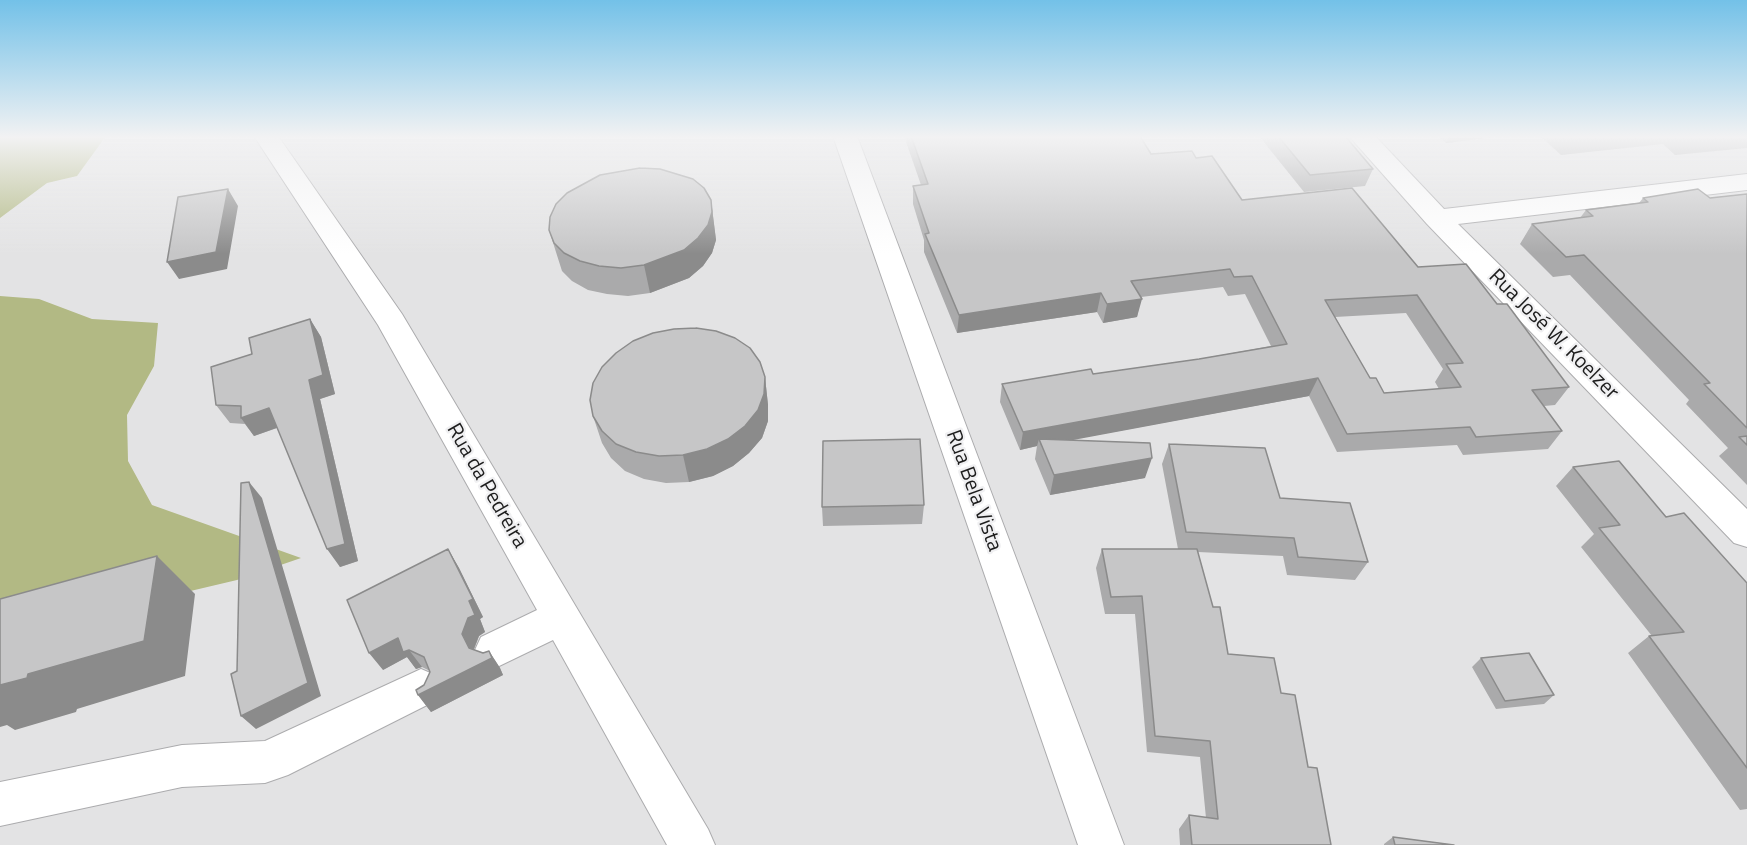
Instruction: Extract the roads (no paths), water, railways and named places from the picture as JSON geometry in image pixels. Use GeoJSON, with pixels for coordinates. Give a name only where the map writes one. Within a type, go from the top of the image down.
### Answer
{"type":"FeatureCollection","features":[{"type":"Feature","properties":{"kind":"street","name":"Rua da Pedreira"},"geometry":{"type":"LineString","coordinates":[[293,175],[391,321],[692,845]]}},
{"type":"Feature","properties":{"kind":"street","name":"Rua Bela Vista"},"geometry":{"type":"LineString","coordinates":[[859,175],[1101,845]]}},
{"type":"Feature","properties":{"kind":"street","name":"Rua José W. Koelzer"},"geometry":{"type":"LineString","coordinates":[[1398,175],[1437,218],[1747,532]]}},
{"type":"Feature","properties":{"kind":"street"},"geometry":{"type":"LineString","coordinates":[[1437,218],[1747,182]]}},
{"type":"Feature","properties":{"kind":"street"},"geometry":{"type":"LineString","coordinates":[[495,650],[561,617]]}},
{"type":"Feature","properties":{"kind":"street"},"geometry":{"type":"LineString","coordinates":[[0,804],[183,766],[265,762],[288,754],[421,688]]}}]}
